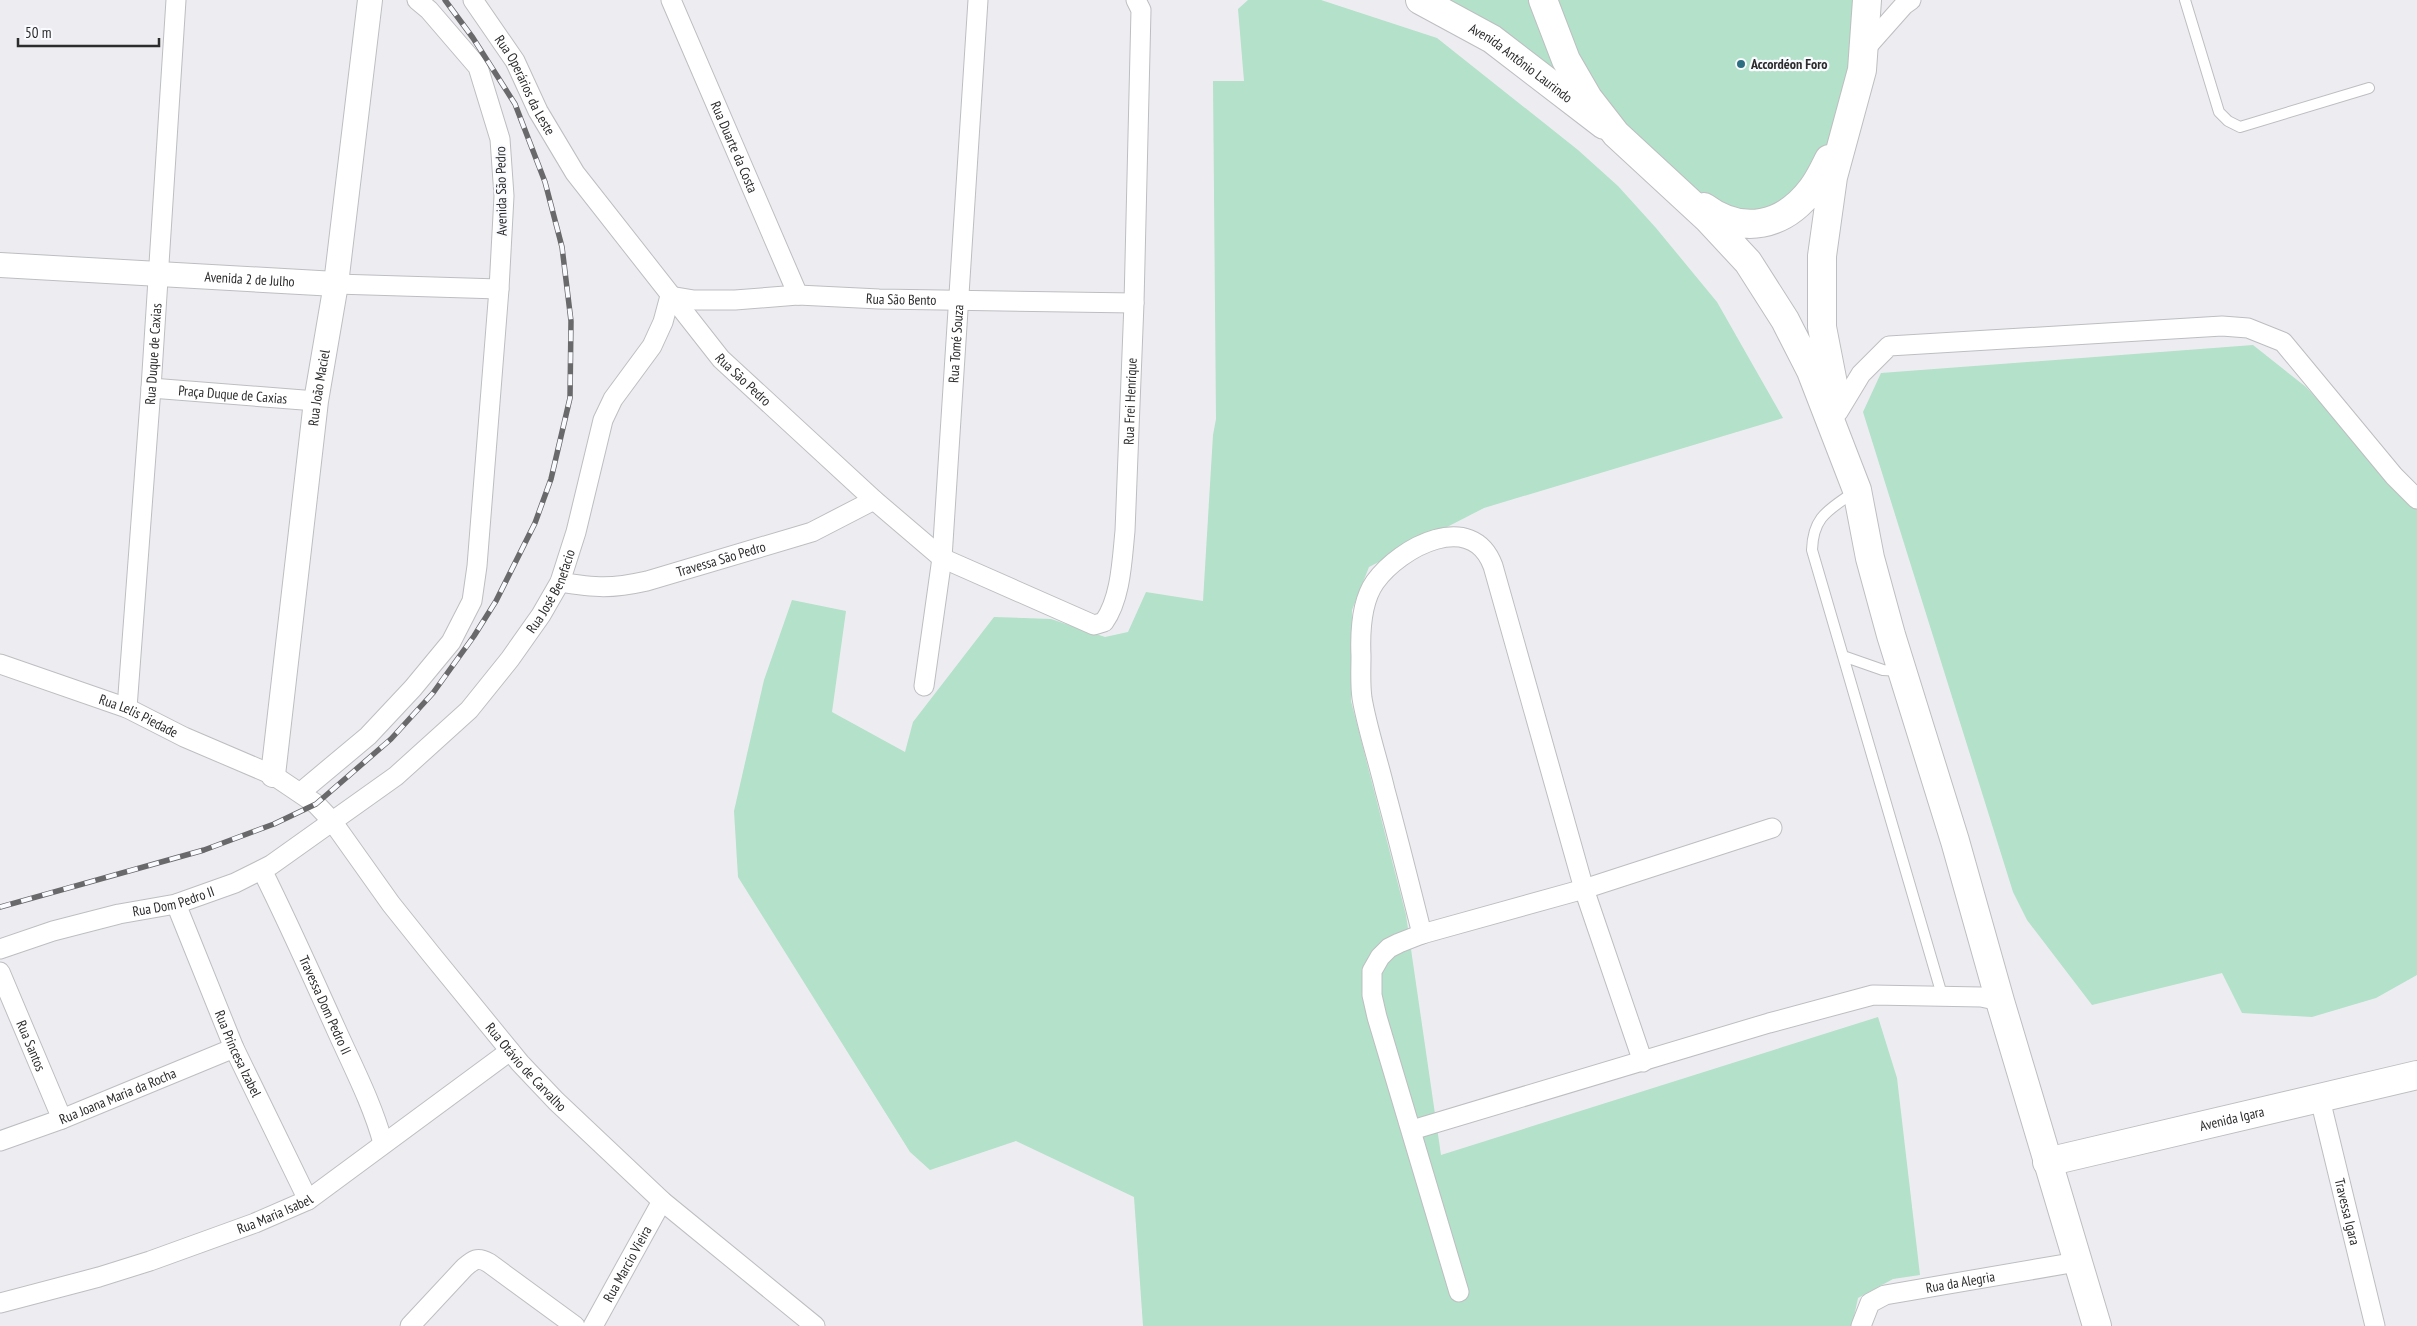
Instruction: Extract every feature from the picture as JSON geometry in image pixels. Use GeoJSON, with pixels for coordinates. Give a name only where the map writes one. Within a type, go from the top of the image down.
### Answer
{"type":"FeatureCollection","features":[{"type":"Feature","properties":{"kind":"main road","name":"Avenida Antônio Laurindo"},"geometry":{"type":"LineString","coordinates":[[1420,0],[1492,38],[1616,134]]}},
{"type":"Feature","properties":{"kind":"main road"},"geometry":{"type":"LineString","coordinates":[[1543,0],[1566,60],[1588,98],[1616,134],[1708,219],[1753,270],[1785,320],[1811,371],[1853,480]]}},
{"type":"Feature","properties":{"kind":"main road"},"geometry":{"type":"LineString","coordinates":[[1867,0],[1865,49],[1849,125],[1833,177],[1822,256],[1822,327],[1838,412],[1870,558],[1955,840],[2000,1001],[2096,1326]]}},
{"type":"Feature","properties":{"kind":"main road"},"geometry":{"type":"LineString","coordinates":[[1659,174],[1712,213],[1734,222],[1755,224],[1779,220],[1798,206],[1814,188],[1849,125]]}},
{"type":"Feature","properties":{"kind":"main road","name":"Avenida Igara"},"geometry":{"type":"LineString","coordinates":[[2047,1162],[2417,1075]]}},
{"type":"Feature","properties":{"kind":"street","name":"Rua Duque de Caxias"},"geometry":{"type":"LineString","coordinates":[[127,708],[151,388],[176,0]]}},
{"type":"Feature","properties":{"kind":"street","name":"Rua João Maciel"},"geometry":{"type":"LineString","coordinates":[[273,775],[316,401],[336,284],[370,0]]}},
{"type":"Feature","properties":{"kind":"street","name":"Avenida São Pedro"},"geometry":{"type":"LineString","coordinates":[[417,0],[429,10],[478,67],[500,139],[504,196],[499,289]]}},
{"type":"Feature","properties":{"kind":"street","name":"Rua Operários da Leste"},"geometry":{"type":"LineString","coordinates":[[473,0],[515,60],[538,111],[575,173]]}},
{"type":"Feature","properties":{"kind":"street","name":"Rua Duarte da Costa"},"geometry":{"type":"LineString","coordinates":[[672,0],[798,295]]}},
{"type":"Feature","properties":{"kind":"street","name":"Rua Tomé Souza"},"geometry":{"type":"LineString","coordinates":[[924,686],[942,558],[978,0]]}},
{"type":"Feature","properties":{"kind":"street","name":"Rua Frei Henrique"},"geometry":{"type":"LineString","coordinates":[[942,558],[1094,625],[1104,622],[1112,607],[1116,593],[1125,531],[1134,303],[1140,10],[1136,0]]}},
{"type":"Feature","properties":{"kind":"street"},"geometry":{"type":"LineString","coordinates":[[1865,49],[1911,0]]}},
{"type":"Feature","properties":{"kind":"street","name":"Rua São Pedro"},"geometry":{"type":"LineString","coordinates":[[575,173],[721,360],[874,500],[942,558]]}},
{"type":"Feature","properties":{"kind":"street","name":"Avenida 2 de Julho"},"geometry":{"type":"LineString","coordinates":[[0,265],[336,284],[499,289]]}},
{"type":"Feature","properties":{"kind":"street"},"geometry":{"type":"LineString","coordinates":[[301,792],[368,736],[413,688],[451,642],[472,601],[477,566],[499,289]]}},
{"type":"Feature","properties":{"kind":"street","name":"Rua São Bento"},"geometry":{"type":"LineString","coordinates":[[670,296],[694,300],[735,300],[798,295],[958,301],[1134,303]]}},
{"type":"Feature","properties":{"kind":"street","name":"Rua José Benefacio"},"geometry":{"type":"LineString","coordinates":[[332,821],[396,776],[469,710],[510,659],[541,615],[560,582],[576,532],[603,420],[613,399],[652,346],[663,322],[670,296]]}},
{"type":"Feature","properties":{"kind":"street"},"geometry":{"type":"LineString","coordinates":[[1838,412],[1861,374],[1889,346],[2222,326],[2248,328],[2283,342],[2394,476],[2417,499]]}},
{"type":"Feature","properties":{"kind":"street","name":"Praça Duque de Caxias"},"geometry":{"type":"LineString","coordinates":[[151,388],[316,401]]}},
{"type":"Feature","properties":{"kind":"street","name":"Travessa São Pedro"},"geometry":{"type":"LineString","coordinates":[[560,582],[597,588],[623,586],[647,581],[812,532],[874,500]]}},
{"type":"Feature","properties":{"kind":"street"},"geometry":{"type":"LineString","coordinates":[[1422,934],[1362,697],[1362,620],[1374,583],[1387,568],[1402,556],[1444,538],[1457,535],[1478,542],[1490,557],[1584,889],[1643,1062]]}},
{"type":"Feature","properties":{"kind":"street","name":"Rua Lelis Piedade"},"geometry":{"type":"LineString","coordinates":[[0,664],[127,708],[184,737],[273,775]]}},
{"type":"Feature","properties":{"kind":"street","name":"Rua Otávio de Carvalho"},"geometry":{"type":"LineString","coordinates":[[273,775],[301,792],[332,821],[391,904],[510,1051],[556,1101],[662,1201],[815,1326]]}},
{"type":"Feature","properties":{"kind":"street","name":"Rua Dom Pedro II"},"geometry":{"type":"LineString","coordinates":[[0,949],[53,931],[119,914],[176,904],[235,883],[262,870],[332,821]]}},
{"type":"Feature","properties":{"kind":"street"},"geometry":{"type":"LineString","coordinates":[[1459,1292],[1372,995],[1372,971],[1380,957],[1389,948],[1422,934],[1584,889],[1772,828]]}},
{"type":"Feature","properties":{"kind":"street","name":"Travessa Dom Pedro II"},"geometry":{"type":"LineString","coordinates":[[262,870],[295,936],[359,1078],[384,1142]]}},
{"type":"Feature","properties":{"kind":"street","name":"Rua Princesa Izabel"},"geometry":{"type":"LineString","coordinates":[[176,904],[234,1048],[308,1200]]}},
{"type":"Feature","properties":{"kind":"street","name":"Rua Santos"},"geometry":{"type":"LineString","coordinates":[[0,972],[62,1119]]}},
{"type":"Feature","properties":{"kind":"street"},"geometry":{"type":"LineString","coordinates":[[1412,1130],[1643,1062],[1777,1020],[1873,994],[1981,997],[2000,1001]]}},
{"type":"Feature","properties":{"kind":"street","name":"Rua Joana Maria da Rocha"},"geometry":{"type":"LineString","coordinates":[[0,1141],[62,1119],[234,1048]]}},
{"type":"Feature","properties":{"kind":"street","name":"Rua Maria Isabel"},"geometry":{"type":"LineString","coordinates":[[0,1303],[99,1277],[150,1261],[255,1223],[308,1200],[345,1175],[384,1142],[510,1051]]}},
{"type":"Feature","properties":{"kind":"street","name":"Travessa Igara"},"geometry":{"type":"LineString","coordinates":[[2320,1099],[2375,1326]]}},
{"type":"Feature","properties":{"kind":"street","name":"Rua Marcio Vieira"},"geometry":{"type":"LineString","coordinates":[[593,1326],[662,1201]]}},
{"type":"Feature","properties":{"kind":"street"},"geometry":{"type":"LineString","coordinates":[[410,1326],[464,1268],[473,1259],[478,1258],[488,1263],[575,1326]]}},
{"type":"Feature","properties":{"kind":"street","name":"Rua da Alegria"},"geometry":{"type":"LineString","coordinates":[[1861,1326],[1870,1303],[1885,1295],[2076,1262]]}},
{"type":"Feature","properties":{"kind":"lane"},"geometry":{"type":"LineString","coordinates":[[2185,0],[2219,112],[2228,121],[2240,127],[2369,88]]}},
{"type":"Feature","properties":{"kind":"lane"},"geometry":{"type":"LineString","coordinates":[[1853,480],[1823,514],[1812,532],[1812,550],[1942,995]]}},
{"type":"Feature","properties":{"kind":"lane"},"geometry":{"type":"LineString","coordinates":[[1843,656],[1883,670],[1903,671]]}},
{"type":"Feature","properties":{"kind":"green space"},"geometry":{"type":"Polygon","coordinates":[[[1248,0],[1321,0],[1437,38],[1578,150],[1618,186],[1656,228],[1717,302],[1783,418],[1484,508],[1369,567],[1352,610],[1351,701],[1406,915],[1441,1155],[1878,1017],[1897,1078],[1920,1275],[1893,1279],[1858,1298],[1852,1326],[1143,1326],[1134,1197],[1016,1141],[930,1170],[910,1152],[738,877],[734,811],[764,680],[792,600],[846,611],[832,712],[905,752],[913,722],[994,617],[1051,619],[1105,637],[1128,632],[1146,592],[1203,601],[1213,435],[1216,419],[1213,81],[1244,81],[1238,9],[1248,0]]]}},
{"type":"Feature","properties":{"kind":"green space"},"geometry":{"type":"Polygon","coordinates":[[[1431,0],[1529,0],[1558,79],[1431,0]]]}},
{"type":"Feature","properties":{"kind":"green space"},"geometry":{"type":"Polygon","coordinates":[[[1557,0],[1859,0],[1849,91],[1824,153],[1785,206],[1756,214],[1733,212],[1689,185],[1651,154],[1609,108],[1571,46],[1557,0]]]}},
{"type":"Feature","properties":{"kind":"green space"},"geometry":{"type":"Polygon","coordinates":[[[2253,345],[2306,387],[2417,508],[2417,975],[2376,998],[2312,1017],[2242,1013],[2222,973],[2092,1005],[2027,920],[2013,892],[1863,412],[1881,373],[2253,345]]]}},
{"type":"Feature","properties":{"kind":"railway"},"geometry":{"type":"LineString","coordinates":[[0,907],[204,850],[274,824],[316,804],[391,739],[433,693],[474,636],[496,601],[535,523],[551,479],[570,398],[571,321],[562,247],[545,182],[515,104],[473,38],[445,0]]}},
{"type":"Feature","properties":{"kind":"place","name":"Accordéon Foro"},"geometry":{"type":"Point","coordinates":[1741,64]}}]}
